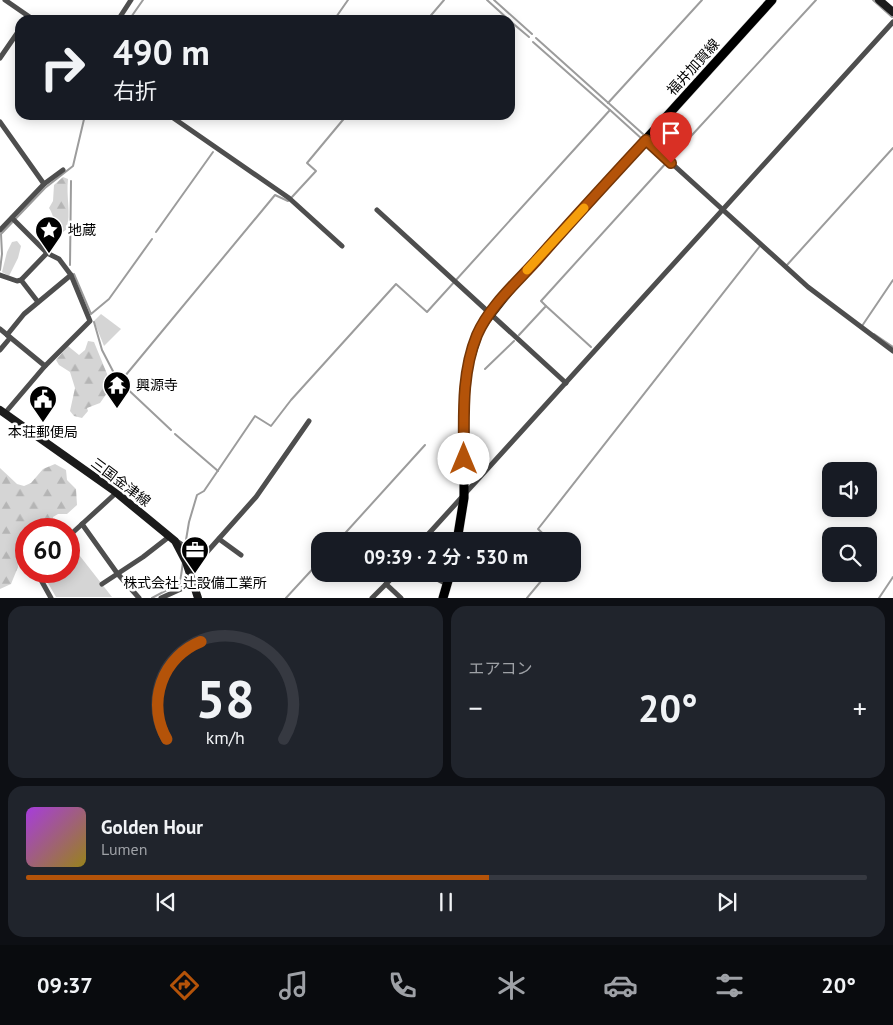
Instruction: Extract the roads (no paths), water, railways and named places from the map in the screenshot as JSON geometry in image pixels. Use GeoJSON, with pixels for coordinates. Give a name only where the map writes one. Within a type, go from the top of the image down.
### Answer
{"type":"FeatureCollection","features":[{"type":"Feature","properties":{"kind":"main road","name":"福井加賀線"},"geometry":{"type":"LineString","coordinates":[[458,532],[464,498],[464,401],[467,372],[478,334],[490,313],[772,0]]}},
{"type":"Feature","properties":{"kind":"main road"},"geometry":{"type":"LineString","coordinates":[[880,0],[893,12]]}},
{"type":"Feature","properties":{"kind":"main road","name":"三国金津線"},"geometry":{"type":"LineString","coordinates":[[2,412],[116,493],[172,538],[186,562],[198,598]]}},
{"type":"Feature","properties":{"kind":"main road"},"geometry":{"type":"LineString","coordinates":[[442,598],[447,584]]}},
{"type":"Feature","properties":{"kind":"street"},"geometry":{"type":"LineString","coordinates":[[5,0],[25,15]]}},
{"type":"Feature","properties":{"kind":"street"},"geometry":{"type":"LineString","coordinates":[[121,15],[131,0]]}},
{"type":"Feature","properties":{"kind":"street"},"geometry":{"type":"LineString","coordinates":[[430,532],[455,503],[464,498],[893,22]]}},
{"type":"Feature","properties":{"kind":"street"},"geometry":{"type":"LineString","coordinates":[[0,58],[15,36]]}},
{"type":"Feature","properties":{"kind":"street"},"geometry":{"type":"LineString","coordinates":[[176,120],[289,198],[342,246]]}},
{"type":"Feature","properties":{"kind":"street"},"geometry":{"type":"LineString","coordinates":[[0,122],[44,184]]}},
{"type":"Feature","properties":{"kind":"street"},"geometry":{"type":"LineString","coordinates":[[646,140],[808,288],[893,351]]}},
{"type":"Feature","properties":{"kind":"street"},"geometry":{"type":"LineString","coordinates":[[0,230],[14,220],[44,184],[63,170]]}},
{"type":"Feature","properties":{"kind":"street"},"geometry":{"type":"LineString","coordinates":[[377,210],[566,383]]}},
{"type":"Feature","properties":{"kind":"street"},"geometry":{"type":"LineString","coordinates":[[2,412],[90,321],[71,275],[59,258],[47,253],[14,220]]}},
{"type":"Feature","properties":{"kind":"street"},"geometry":{"type":"LineString","coordinates":[[0,275],[17,282],[47,253]]}},
{"type":"Feature","properties":{"kind":"street"},"geometry":{"type":"LineString","coordinates":[[0,350],[8,336],[38,302],[71,275]]}},
{"type":"Feature","properties":{"kind":"street"},"geometry":{"type":"LineString","coordinates":[[21,280],[38,302]]}},
{"type":"Feature","properties":{"kind":"street"},"geometry":{"type":"LineString","coordinates":[[0,329],[45,366]]}},
{"type":"Feature","properties":{"kind":"street"},"geometry":{"type":"LineString","coordinates":[[102,584],[172,538],[192,550],[203,554],[207,552],[256,497],[309,421]]}},
{"type":"Feature","properties":{"kind":"street"},"geometry":{"type":"LineString","coordinates":[[116,493],[82,524],[117,573],[139,598]]}},
{"type":"Feature","properties":{"kind":"street"},"geometry":{"type":"LineString","coordinates":[[219,539],[242,555]]}},
{"type":"Feature","properties":{"kind":"street"},"geometry":{"type":"LineString","coordinates":[[186,562],[192,550]]}},
{"type":"Feature","properties":{"kind":"street"},"geometry":{"type":"LineString","coordinates":[[443,582],[447,584]]}},
{"type":"Feature","properties":{"kind":"street"},"geometry":{"type":"LineString","coordinates":[[43,583],[52,598]]}},
{"type":"Feature","properties":{"kind":"street"},"geometry":{"type":"LineString","coordinates":[[161,598],[192,584]]}},
{"type":"Feature","properties":{"kind":"street"},"geometry":{"type":"LineString","coordinates":[[372,598],[386,584],[401,598]]}},
{"type":"Feature","properties":{"kind":"waterway"},"geometry":{"type":"LineString","coordinates":[[132,15],[143,0]]}},
{"type":"Feature","properties":{"kind":"waterway"},"geometry":{"type":"LineString","coordinates":[[338,15],[348,0]]}},
{"type":"Feature","properties":{"kind":"waterway"},"geometry":{"type":"LineString","coordinates":[[431,15],[444,0]]}},
{"type":"Feature","properties":{"kind":"waterway"},"geometry":{"type":"LineString","coordinates":[[487,0],[504,15]]}},
{"type":"Feature","properties":{"kind":"waterway"},"geometry":{"type":"LineString","coordinates":[[494,0],[511,15]]}},
{"type":"Feature","properties":{"kind":"waterway"},"geometry":{"type":"LineString","coordinates":[[608,103],[702,0]]}},
{"type":"Feature","properties":{"kind":"waterway"},"geometry":{"type":"LineString","coordinates":[[670,159],[816,0]]}},
{"type":"Feature","properties":{"kind":"waterway"},"geometry":{"type":"LineString","coordinates":[[873,0],[892,17]]}},
{"type":"Feature","properties":{"kind":"waterway"},"geometry":{"type":"LineString","coordinates":[[515,19],[532,34]]}},
{"type":"Feature","properties":{"kind":"waterway"},"geometry":{"type":"LineString","coordinates":[[515,25],[529,37]]}},
{"type":"Feature","properties":{"kind":"waterway"},"geometry":{"type":"LineString","coordinates":[[536,38],[643,134]]}},
{"type":"Feature","properties":{"kind":"waterway"},"geometry":{"type":"LineString","coordinates":[[533,42],[610,110]]}},
{"type":"Feature","properties":{"kind":"waterway"},"geometry":{"type":"LineString","coordinates":[[184,552],[189,522],[197,495],[204,491],[255,416],[271,426],[291,400],[396,284],[427,312],[610,110],[642,139]]}},
{"type":"Feature","properties":{"kind":"waterway"},"geometry":{"type":"LineString","coordinates":[[0,270],[2,254],[1,234],[45,188],[73,166],[84,120]]}},
{"type":"Feature","properties":{"kind":"waterway"},"geometry":{"type":"LineString","coordinates":[[292,197],[316,171],[307,163],[343,120]]}},
{"type":"Feature","properties":{"kind":"waterway"},"geometry":{"type":"LineString","coordinates":[[787,265],[893,148]]}},
{"type":"Feature","properties":{"kind":"waterway"},"geometry":{"type":"LineString","coordinates":[[156,232],[213,152]]}},
{"type":"Feature","properties":{"kind":"waterway"},"geometry":{"type":"LineString","coordinates":[[519,335],[546,306],[541,301],[667,162]]}},
{"type":"Feature","properties":{"kind":"waterway"},"geometry":{"type":"LineString","coordinates":[[70,265],[71,181]]}},
{"type":"Feature","properties":{"kind":"waterway"},"geometry":{"type":"LineString","coordinates":[[171,430],[120,382],[275,195],[288,201]]}},
{"type":"Feature","properties":{"kind":"waterway"},"geometry":{"type":"LineString","coordinates":[[74,274],[91,314],[109,299],[152,239]]}},
{"type":"Feature","properties":{"kind":"waterway"},"geometry":{"type":"LineString","coordinates":[[541,532],[538,529],[760,246]]}},
{"type":"Feature","properties":{"kind":"waterway"},"geometry":{"type":"LineString","coordinates":[[862,326],[893,280]]}},
{"type":"Feature","properties":{"kind":"waterway"},"geometry":{"type":"LineString","coordinates":[[546,306],[591,347]]}},
{"type":"Feature","properties":{"kind":"waterway"},"geometry":{"type":"LineString","coordinates":[[94,322],[102,350],[116,377]]}},
{"type":"Feature","properties":{"kind":"waterway"},"geometry":{"type":"LineString","coordinates":[[874,334],[893,347]]}},
{"type":"Feature","properties":{"kind":"waterway"},"geometry":{"type":"LineString","coordinates":[[485,369],[514,341]]}},
{"type":"Feature","properties":{"kind":"waterway"},"geometry":{"type":"LineString","coordinates":[[175,434],[218,471]]}},
{"type":"Feature","properties":{"kind":"waterway"},"geometry":{"type":"LineString","coordinates":[[346,532],[425,445]]}},
{"type":"Feature","properties":{"kind":"waterway"},"geometry":{"type":"LineString","coordinates":[[152,598],[180,583],[183,562]]}},
{"type":"Feature","properties":{"kind":"waterway"},"geometry":{"type":"LineString","coordinates":[[286,598],[311,571]]}},
{"type":"Feature","properties":{"kind":"waterway"},"geometry":{"type":"LineString","coordinates":[[879,598],[893,577]]}},
{"type":"Feature","properties":{"kind":"waterway"},"geometry":{"type":"LineString","coordinates":[[527,598],[540,582]]}},
{"type":"Feature","properties":{"kind":"place","name":"地蔵"},"geometry":{"type":"Point","coordinates":[49,254]}},
{"type":"Feature","properties":{"kind":"place","name":"興源寺"},"geometry":{"type":"Point","coordinates":[117,409]}},
{"type":"Feature","properties":{"kind":"place","name":"本荘郵便局"},"geometry":{"type":"Point","coordinates":[43,423]}},
{"type":"Feature","properties":{"kind":"place","name":"株式会社 辻設備工業所"},"geometry":{"type":"Point","coordinates":[195,574]}}]}
